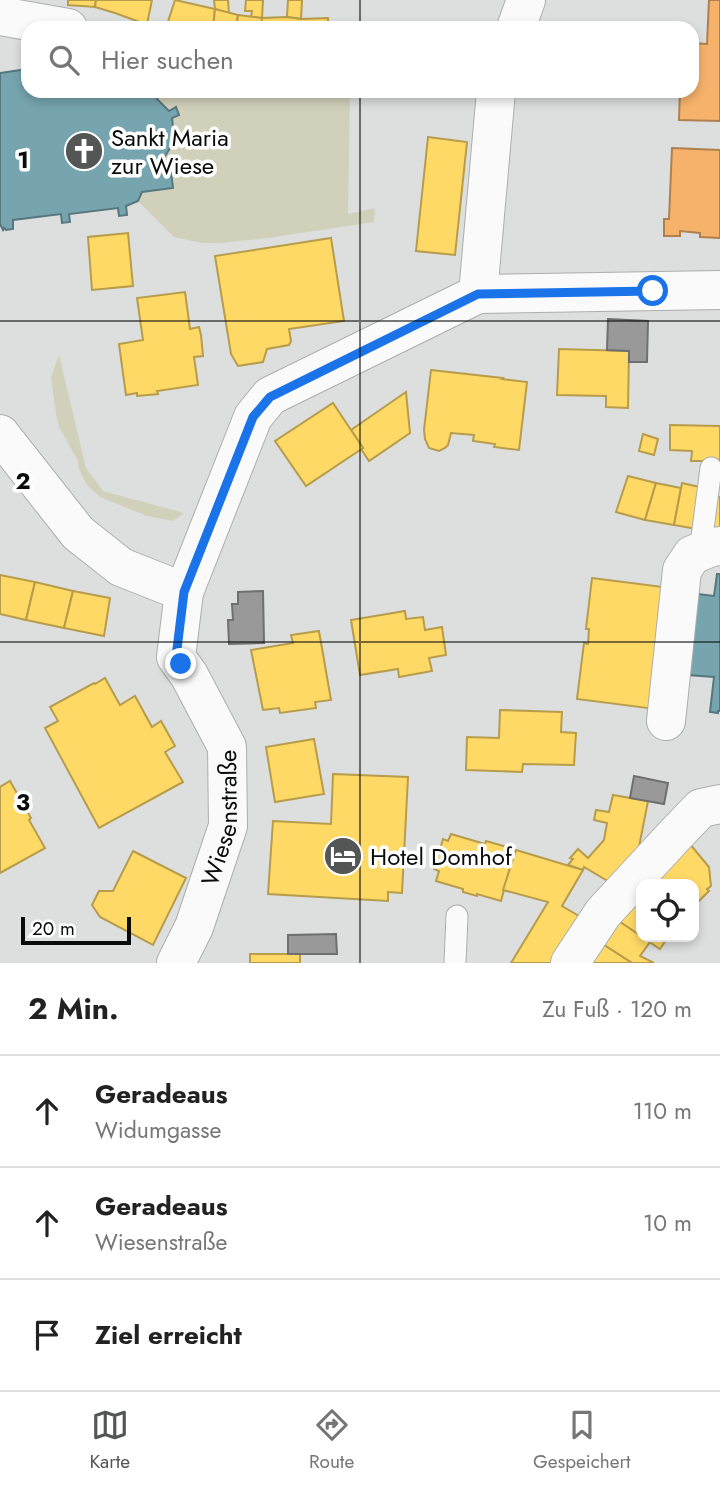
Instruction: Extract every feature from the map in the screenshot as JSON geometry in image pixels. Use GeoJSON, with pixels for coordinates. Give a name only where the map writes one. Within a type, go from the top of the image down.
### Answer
{"type":"FeatureCollection","features":[{"type":"Feature","properties":{"kind":"street"},"geometry":{"type":"LineString","coordinates":[[518,21],[526,0]]}},
{"type":"Feature","properties":{"kind":"street"},"geometry":{"type":"LineString","coordinates":[[0,16],[28,21]]}},
{"type":"Feature","properties":{"kind":"street"},"geometry":{"type":"LineString","coordinates":[[495,98],[478,294],[720,290]]}},
{"type":"Feature","properties":{"kind":"street","name":"Wiesenstraße"},"geometry":{"type":"LineString","coordinates":[[176,963],[194,927],[228,826],[228,747],[189,675],[176,657],[184,592],[253,417],[270,397],[478,294]]}},
{"type":"Feature","properties":{"kind":"street"},"geometry":{"type":"LineString","coordinates":[[0,434],[78,533],[121,567],[184,592]]}},
{"type":"Feature","properties":{"kind":"street"},"geometry":{"type":"LineString","coordinates":[[666,720],[682,570],[692,555],[710,549]]}},
{"type":"Feature","properties":{"kind":"street"},"geometry":{"type":"LineString","coordinates":[[570,963],[603,913],[676,834],[701,808],[720,804]]}},
{"type":"Feature","properties":{"kind":"lane"},"geometry":{"type":"LineString","coordinates":[[710,549],[711,468]]}},
{"type":"Feature","properties":{"kind":"lane"},"geometry":{"type":"LineString","coordinates":[[455,963],[457,916]]}},
{"type":"Feature","properties":{"kind":"green space"},"geometry":{"type":"Polygon","coordinates":[[[350,98],[348,214],[375,208],[374,222],[221,243],[202,243],[174,237],[138,201],[142,192],[172,188],[170,164],[164,158],[173,143],[182,137],[174,135],[172,118],[179,115],[177,108],[169,111],[157,99],[350,98]]]}},
{"type":"Feature","properties":{"kind":"green space"},"geometry":{"type":"Polygon","coordinates":[[[59,355],[86,468],[103,491],[184,513],[173,521],[147,516],[100,497],[87,485],[78,461],[59,427],[56,414],[51,377],[59,355]]]}},
{"type":"Feature","properties":{"kind":"building: Wohnen"},"geometry":{"type":"Polygon","coordinates":[[[68,0],[96,0],[95,7],[68,5],[68,0]]]}},
{"type":"Feature","properties":{"kind":"building: Wohnen"},"geometry":{"type":"Polygon","coordinates":[[[96,0],[152,0],[148,21],[137,21],[95,7],[96,0]]]}},
{"type":"Feature","properties":{"kind":"building: Wohnen"},"geometry":{"type":"Polygon","coordinates":[[[175,0],[215,9],[214,21],[168,21],[175,0]]]}},
{"type":"Feature","properties":{"kind":"building: Wohnen"},"geometry":{"type":"Polygon","coordinates":[[[214,0],[228,0],[229,14],[215,9],[214,0]]]}},
{"type":"Feature","properties":{"kind":"building: Wohnen"},"geometry":{"type":"Polygon","coordinates":[[[246,0],[263,0],[262,18],[251,17],[252,11],[245,11],[246,0]]]}},
{"type":"Feature","properties":{"kind":"building: Wohnen"},"geometry":{"type":"Polygon","coordinates":[[[288,0],[302,0],[301,19],[287,17],[288,0]]]}},
{"type":"Feature","properties":{"kind":"building: Wohnen"},"geometry":{"type":"Polygon","coordinates":[[[215,9],[238,15],[237,21],[214,21],[215,9]]]}},
{"type":"Feature","properties":{"kind":"building: Wohnen"},"geometry":{"type":"Polygon","coordinates":[[[238,15],[262,18],[262,21],[237,21],[238,15]]]}},
{"type":"Feature","properties":{"kind":"building: Wohnen"},"geometry":{"type":"Polygon","coordinates":[[[262,18],[328,18],[328,21],[262,21],[262,18]]]}},
{"type":"Feature","properties":{"kind":"building: Wohnen"},"geometry":{"type":"Polygon","coordinates":[[[428,137],[467,142],[455,255],[416,251],[428,137]]]}},
{"type":"Feature","properties":{"kind":"building: Wohnen"},"geometry":{"type":"Polygon","coordinates":[[[128,233],[133,286],[92,290],[88,237],[128,233]]]}},
{"type":"Feature","properties":{"kind":"building: Wohnen"},"geometry":{"type":"Polygon","coordinates":[[[331,238],[344,321],[289,329],[289,345],[267,349],[263,362],[238,366],[231,354],[215,256],[331,238]]]}},
{"type":"Feature","properties":{"kind":"building: Wohnen"},"geometry":{"type":"Polygon","coordinates":[[[185,292],[190,329],[199,327],[201,335],[203,356],[194,357],[198,385],[157,391],[158,394],[126,395],[119,344],[143,340],[137,298],[185,292]]]}},
{"type":"Feature","properties":{"kind":"building: Wohnen"},"geometry":{"type":"Polygon","coordinates":[[[559,349],[629,351],[628,408],[606,407],[606,396],[557,395],[559,349]]]}},
{"type":"Feature","properties":{"kind":"building: Wohnen"},"geometry":{"type":"Polygon","coordinates":[[[431,370],[527,382],[519,450],[473,441],[474,435],[451,433],[445,448],[439,451],[429,448],[424,430],[431,370]]]}},
{"type":"Feature","properties":{"kind":"building: Wohnen"},"geometry":{"type":"Polygon","coordinates":[[[406,392],[410,433],[369,461],[351,430],[406,392]]]}},
{"type":"Feature","properties":{"kind":"building: Wohnen"},"geometry":{"type":"Polygon","coordinates":[[[333,403],[363,448],[306,486],[275,441],[333,403]]]}},
{"type":"Feature","properties":{"kind":"building: Wohnen"},"geometry":{"type":"Polygon","coordinates":[[[670,425],[720,426],[720,461],[691,461],[692,451],[670,450],[670,425]]]}},
{"type":"Feature","properties":{"kind":"building: Wohnen"},"geometry":{"type":"Polygon","coordinates":[[[643,434],[658,439],[654,455],[639,451],[643,434]]]}},
{"type":"Feature","properties":{"kind":"building: Wohnen"},"geometry":{"type":"Polygon","coordinates":[[[628,476],[656,483],[645,520],[616,512],[628,476]]]}},
{"type":"Feature","properties":{"kind":"building: Wohnen"},"geometry":{"type":"Polygon","coordinates":[[[656,483],[681,488],[674,525],[645,520],[656,483]]]}},
{"type":"Feature","properties":{"kind":"building: Wohnen"},"geometry":{"type":"Polygon","coordinates":[[[682,483],[704,488],[697,529],[674,525],[682,483]]]}},
{"type":"Feature","properties":{"kind":"building: Wohnen"},"geometry":{"type":"Polygon","coordinates":[[[710,496],[720,497],[720,533],[706,531],[710,496]]]}},
{"type":"Feature","properties":{"kind":"building: Wohnen"},"geometry":{"type":"Polygon","coordinates":[[[0,575],[35,582],[26,620],[0,614],[0,575]]]}},
{"type":"Feature","properties":{"kind":"building: Wohnen"},"geometry":{"type":"Polygon","coordinates":[[[592,578],[671,588],[655,709],[577,699],[584,643],[588,644],[589,629],[586,629],[592,578]]]}},
{"type":"Feature","properties":{"kind":"building: Wohnen"},"geometry":{"type":"Polygon","coordinates":[[[35,582],[73,591],[64,628],[26,620],[35,582]]]}},
{"type":"Feature","properties":{"kind":"building: Wohnen"},"geometry":{"type":"Polygon","coordinates":[[[73,591],[110,598],[104,636],[64,628],[73,591]]]}},
{"type":"Feature","properties":{"kind":"building: Wohnen"},"geometry":{"type":"Polygon","coordinates":[[[405,611],[406,619],[423,617],[425,630],[442,627],[446,655],[429,658],[432,671],[399,677],[398,669],[360,675],[351,620],[405,611]]]}},
{"type":"Feature","properties":{"kind":"building: Wohnen"},"geometry":{"type":"Polygon","coordinates":[[[319,631],[331,700],[315,702],[316,708],[280,713],[279,708],[263,710],[251,650],[293,643],[291,635],[319,631]]]}},
{"type":"Feature","properties":{"kind":"building: Wohnen"},"geometry":{"type":"Polygon","coordinates":[[[105,678],[120,705],[135,696],[152,727],[161,721],[175,746],[165,752],[183,782],[99,828],[45,728],[58,721],[50,707],[105,678]]]}},
{"type":"Feature","properties":{"kind":"building: Wohnen"},"geometry":{"type":"Polygon","coordinates":[[[500,710],[562,712],[561,732],[576,733],[574,765],[523,764],[522,772],[466,770],[467,737],[499,738],[500,710]]]}},
{"type":"Feature","properties":{"kind":"building: Wohnen"},"geometry":{"type":"Polygon","coordinates":[[[314,739],[324,794],[275,802],[266,747],[314,739]]]}},
{"type":"Feature","properties":{"kind":"building: Wohnen"},"geometry":{"type":"Polygon","coordinates":[[[333,774],[408,777],[402,893],[388,892],[388,901],[268,894],[273,821],[331,824],[333,774]]]}},
{"type":"Feature","properties":{"kind":"building: Wohnen"},"geometry":{"type":"Polygon","coordinates":[[[10,781],[45,848],[0,873],[0,787],[10,781]]]}},
{"type":"Feature","properties":{"kind":"building: Wohnen"},"geometry":{"type":"Polygon","coordinates":[[[613,795],[648,801],[639,847],[611,883],[584,867],[583,870],[568,865],[578,849],[588,858],[604,840],[607,823],[594,820],[596,810],[609,812],[613,795]]]}},
{"type":"Feature","properties":{"kind":"building: Wohnen"},"geometry":{"type":"Polygon","coordinates":[[[451,834],[507,847],[506,851],[514,853],[501,901],[463,892],[463,889],[436,881],[439,871],[434,869],[443,839],[448,841],[451,834]]]}},
{"type":"Feature","properties":{"kind":"building: Wohnen"},"geometry":{"type":"Polygon","coordinates":[[[689,843],[709,867],[711,886],[699,901],[699,879],[649,879],[689,843]]]}},
{"type":"Feature","properties":{"kind":"building: Wohnen"},"geometry":{"type":"Polygon","coordinates":[[[516,850],[583,870],[562,906],[584,919],[557,963],[511,963],[548,902],[503,890],[516,850]]]}},
{"type":"Feature","properties":{"kind":"building: Wohnen"},"geometry":{"type":"Polygon","coordinates":[[[133,851],[186,878],[153,945],[100,917],[92,905],[99,891],[113,891],[133,851]]]}},
{"type":"Feature","properties":{"kind":"building: Wohnen"},"geometry":{"type":"Polygon","coordinates":[[[636,892],[636,933],[617,920],[636,892]]]}},
{"type":"Feature","properties":{"kind":"building: Wohnen"},"geometry":{"type":"Polygon","coordinates":[[[617,920],[636,933],[636,942],[650,942],[640,956],[654,963],[632,963],[601,943],[617,920]]]}},
{"type":"Feature","properties":{"kind":"building: Wohnen"},"geometry":{"type":"Polygon","coordinates":[[[650,942],[665,942],[660,949],[650,942]]]}},
{"type":"Feature","properties":{"kind":"building: Wohnen"},"geometry":{"type":"Polygon","coordinates":[[[601,943],[632,963],[588,963],[601,943]]]}},
{"type":"Feature","properties":{"kind":"building: Wohnen"},"geometry":{"type":"Polygon","coordinates":[[[250,954],[300,954],[300,963],[250,963],[250,954]]]}},
{"type":"Feature","properties":{"kind":"building: Gesundheit"},"geometry":{"type":"Polygon","coordinates":[[[709,0],[720,0],[720,121],[679,120],[680,98],[699,98],[699,43],[707,44],[709,0]]]}},
{"type":"Feature","properties":{"kind":"building: Gesundheit"},"geometry":{"type":"Polygon","coordinates":[[[672,148],[720,150],[720,238],[700,237],[700,233],[680,231],[680,236],[664,236],[664,219],[669,219],[672,148]]]}},
{"type":"Feature","properties":{"kind":"building: Öffentlich","name":"Sankt Maria zur Wiese"},"geometry":{"type":"Polygon","coordinates":[[[21,70],[21,98],[158,98],[169,111],[176,107],[179,115],[172,118],[174,135],[183,137],[181,144],[173,143],[164,158],[170,164],[173,188],[142,192],[138,201],[126,206],[127,215],[119,216],[118,208],[69,214],[70,222],[62,223],[61,214],[13,220],[13,229],[3,230],[0,224],[0,73],[21,70]]]}},
{"type":"Feature","properties":{"kind":"building: Öffentlich"},"geometry":{"type":"Polygon","coordinates":[[[717,574],[720,574],[718,713],[710,712],[714,677],[688,675],[689,593],[714,596],[717,574]]]}},
{"type":"Feature","properties":{"kind":"building: Industrie"},"geometry":{"type":"Polygon","coordinates":[[[608,319],[648,321],[647,362],[629,362],[629,351],[607,350],[608,319]]]}},
{"type":"Feature","properties":{"kind":"building: Industrie"},"geometry":{"type":"Polygon","coordinates":[[[263,591],[264,643],[229,644],[228,620],[233,620],[232,604],[238,604],[238,592],[263,591]]]}},
{"type":"Feature","properties":{"kind":"building: Industrie"},"geometry":{"type":"Polygon","coordinates":[[[634,776],[668,783],[664,804],[630,798],[634,776]]]}},
{"type":"Feature","properties":{"kind":"building: Industrie"},"geometry":{"type":"Polygon","coordinates":[[[336,934],[337,954],[288,954],[288,935],[336,934]]]}},
{"type":"Feature","properties":{"kind":"place","name":"Sankt Maria zur Wiese"},"geometry":{"type":"Point","coordinates":[84,151]}},
{"type":"Feature","properties":{"kind":"place","name":"Hotel Domhof"},"geometry":{"type":"Point","coordinates":[343,856]}},
{"type":"Feature","properties":{"kind":"route"},"geometry":{"type":"LineString","coordinates":[[181,664],[176,657],[184,592],[253,417],[270,397],[478,294],[653,291]]}}]}
